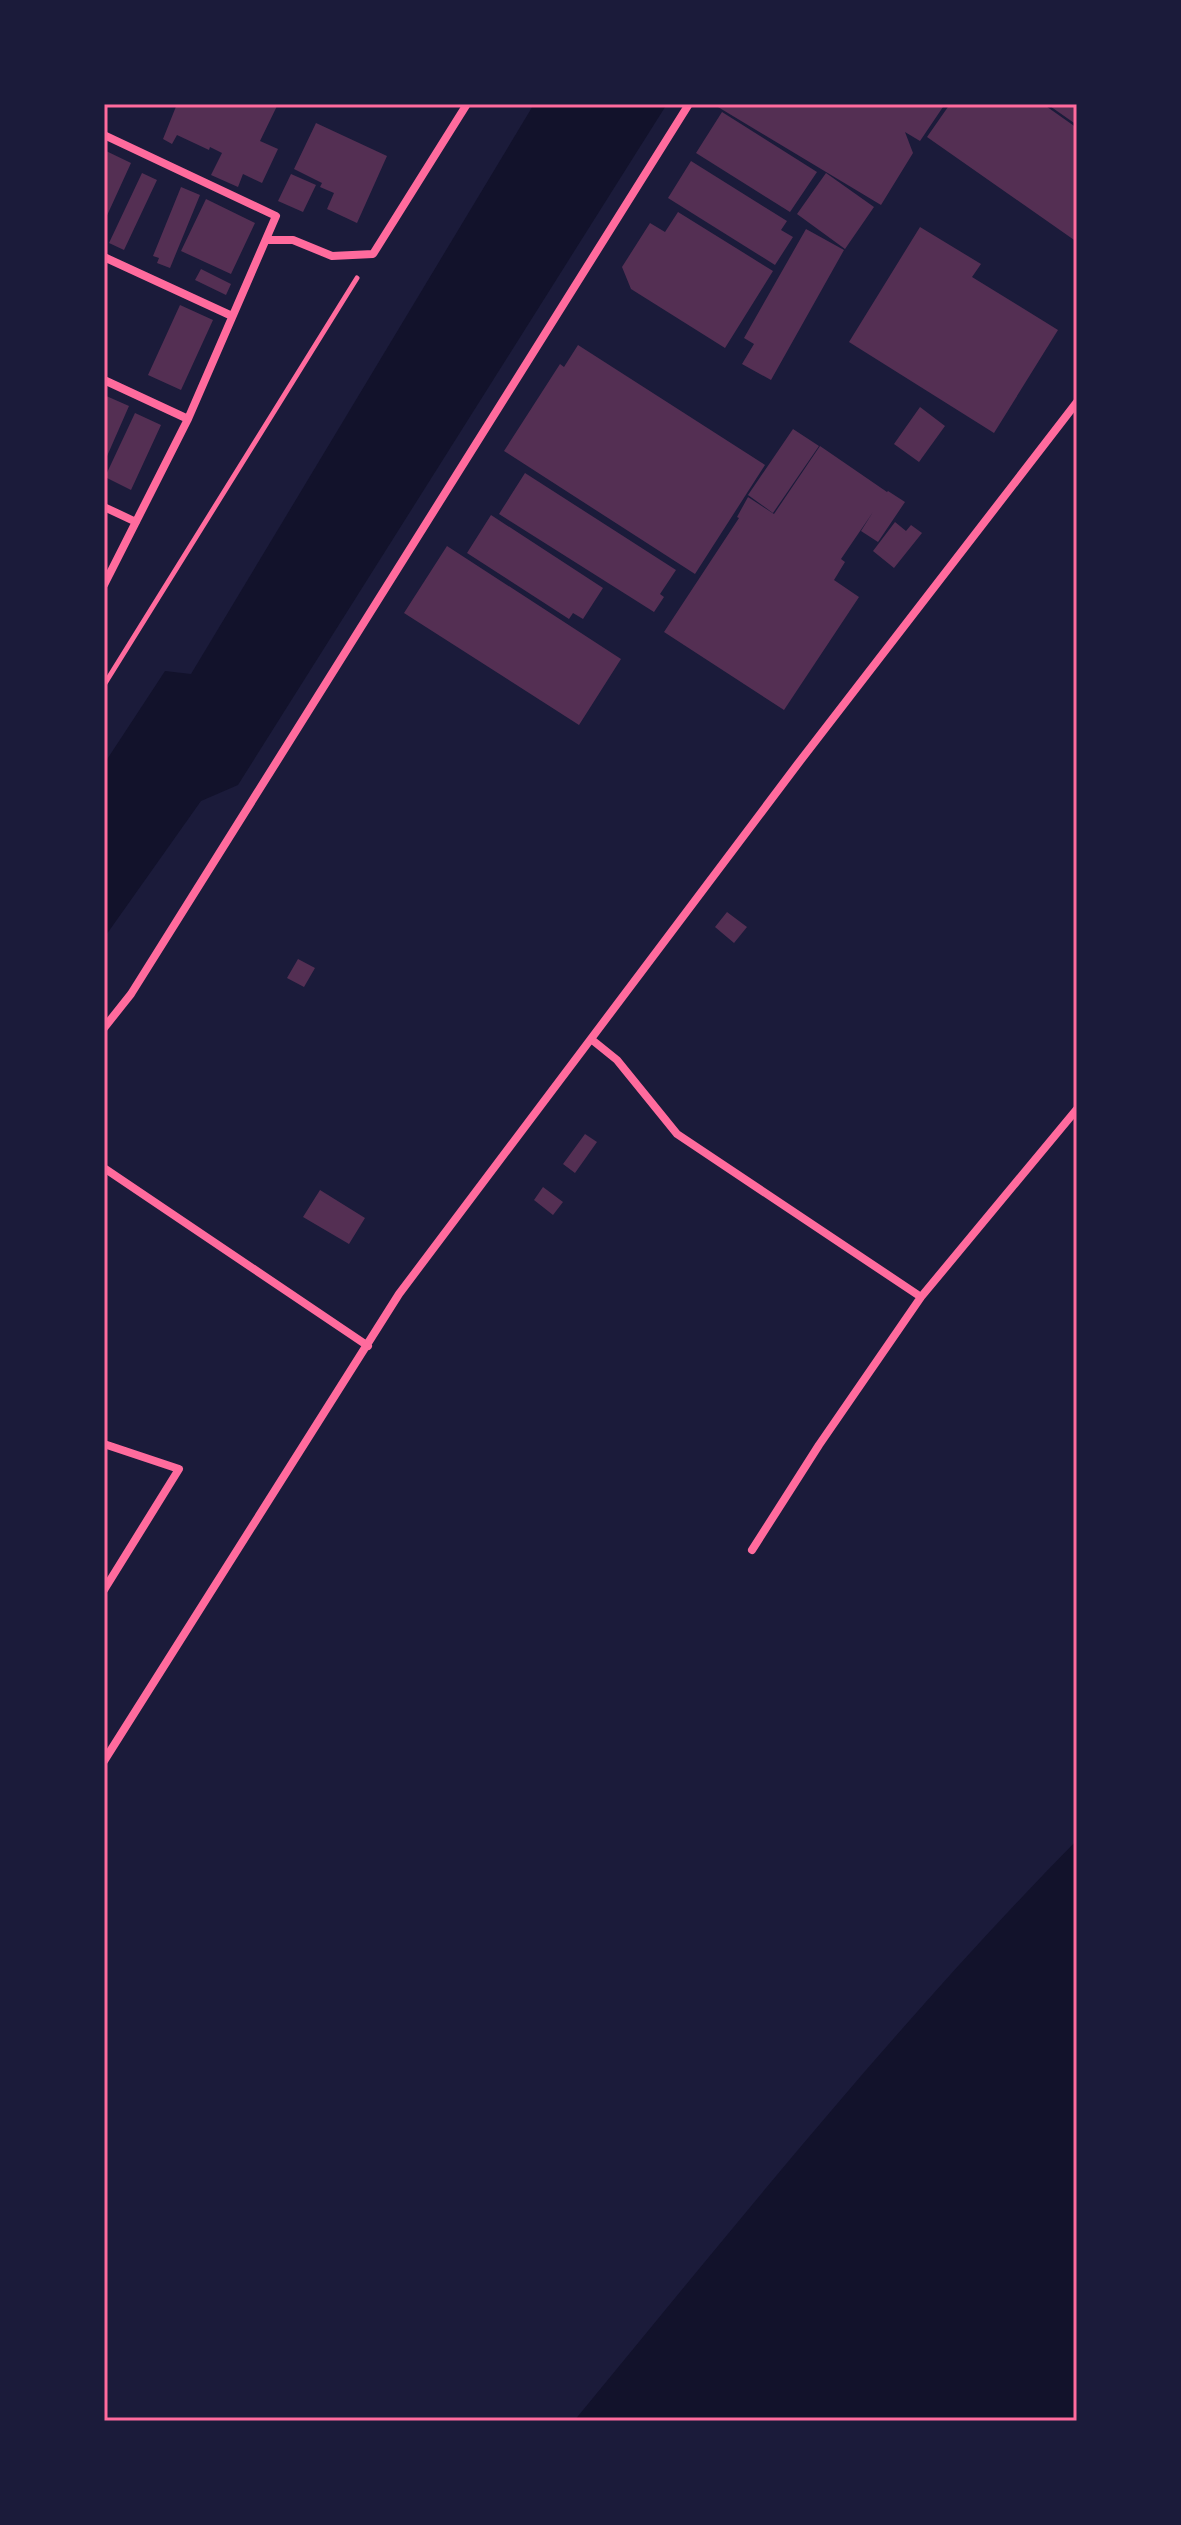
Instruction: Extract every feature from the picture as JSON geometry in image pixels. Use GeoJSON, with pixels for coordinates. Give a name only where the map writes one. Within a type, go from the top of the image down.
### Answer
{"type":"FeatureCollection","features":[{"type":"Feature","properties":{"kind":"street"},"geometry":{"type":"LineString","coordinates":[[266,240],[293,240],[332,256],[373,254],[467,104]]}},
{"type":"Feature","properties":{"kind":"street"},"geometry":{"type":"LineString","coordinates":[[104,1028],[131,994],[689,104]]}},
{"type":"Feature","properties":{"kind":"street"},"geometry":{"type":"LineString","coordinates":[[104,135],[276,216],[188,419],[104,585]]}},
{"type":"Feature","properties":{"kind":"street"},"geometry":{"type":"LineString","coordinates":[[104,257],[232,316]]}},
{"type":"Feature","properties":{"kind":"street"},"geometry":{"type":"LineString","coordinates":[[104,380],[188,419]]}},
{"type":"Feature","properties":{"kind":"street"},"geometry":{"type":"LineString","coordinates":[[104,1761],[399,1294],[797,765],[1077,402]]}},
{"type":"Feature","properties":{"kind":"street"},"geometry":{"type":"LineString","coordinates":[[104,507],[136,522]]}},
{"type":"Feature","properties":{"kind":"street"},"geometry":{"type":"LineString","coordinates":[[591,1039],[617,1060],[677,1134],[921,1297]]}},
{"type":"Feature","properties":{"kind":"street"},"geometry":{"type":"LineString","coordinates":[[752,1550],[819,1445],[921,1297],[1077,1109]]}},
{"type":"Feature","properties":{"kind":"street"},"geometry":{"type":"LineString","coordinates":[[104,1168],[368,1346]]}},
{"type":"Feature","properties":{"kind":"street"},"geometry":{"type":"LineString","coordinates":[[104,1444],[179,1469],[104,1590]]}},
{"type":"Feature","properties":{"kind":"path"},"geometry":{"type":"LineString","coordinates":[[104,685],[373,254]]}},
{"type":"Feature","properties":{"kind":"shaded area"},"geometry":{"type":"Polygon","coordinates":[[[534,104],[667,104],[238,785],[201,801],[104,938],[104,764],[165,671],[191,674],[534,104]]]}},
{"type":"Feature","properties":{"kind":"shaded area"},"geometry":{"type":"Polygon","coordinates":[[[1077,1840],[1077,2421],[574,2421],[757,2198],[882,2052],[1010,1909],[1077,1840]]]}},
{"type":"Feature","properties":{"kind":"building"},"geometry":{"type":"Polygon","coordinates":[[[177,104],[277,106],[260,141],[278,149],[262,183],[243,174],[238,187],[211,175],[222,153],[177,135],[172,144],[163,139],[177,104]]]}},
{"type":"Feature","properties":{"kind":"building"},"geometry":{"type":"Polygon","coordinates":[[[713,104],[945,104],[920,141],[905,132],[913,153],[881,205],[713,104]]]}},
{"type":"Feature","properties":{"kind":"building"},"geometry":{"type":"Polygon","coordinates":[[[950,104],[1043,104],[1077,128],[1077,242],[927,137],[950,104]]]}},
{"type":"Feature","properties":{"kind":"building"},"geometry":{"type":"Polygon","coordinates":[[[1047,104],[1077,104],[1077,125],[1047,104]]]}},
{"type":"Feature","properties":{"kind":"building"},"geometry":{"type":"Polygon","coordinates":[[[722,112],[817,172],[790,212],[696,153],[722,112]]]}},
{"type":"Feature","properties":{"kind":"building"},"geometry":{"type":"Polygon","coordinates":[[[316,123],[387,156],[357,223],[327,209],[334,193],[320,187],[322,183],[294,169],[316,123]]]}},
{"type":"Feature","properties":{"kind":"building"},"geometry":{"type":"Polygon","coordinates":[[[104,150],[131,163],[104,222],[104,150]]]}},
{"type":"Feature","properties":{"kind":"building"},"geometry":{"type":"Polygon","coordinates":[[[691,161],[787,221],[781,230],[793,237],[775,265],[668,198],[691,161]]]}},
{"type":"Feature","properties":{"kind":"building"},"geometry":{"type":"Polygon","coordinates":[[[142,173],[157,180],[124,250],[109,243],[142,173]]]}},
{"type":"Feature","properties":{"kind":"building"},"geometry":{"type":"Polygon","coordinates":[[[826,173],[874,207],[845,249],[797,214],[826,173]]]}},
{"type":"Feature","properties":{"kind":"building"},"geometry":{"type":"Polygon","coordinates":[[[291,174],[316,185],[303,212],[278,201],[291,174]]]}},
{"type":"Feature","properties":{"kind":"building"},"geometry":{"type":"Polygon","coordinates":[[[181,187],[200,195],[170,268],[157,263],[159,258],[153,256],[181,187]]]}},
{"type":"Feature","properties":{"kind":"building"},"geometry":{"type":"Polygon","coordinates":[[[206,199],[255,223],[231,274],[181,251],[206,199]]]}},
{"type":"Feature","properties":{"kind":"building"},"geometry":{"type":"Polygon","coordinates":[[[678,212],[773,271],[725,348],[631,289],[622,267],[650,223],[665,232],[678,212]]]}},
{"type":"Feature","properties":{"kind":"building"},"geometry":{"type":"Polygon","coordinates":[[[920,227],[981,264],[972,277],[1058,330],[994,433],[849,342],[920,227]]]}},
{"type":"Feature","properties":{"kind":"building"},"geometry":{"type":"Polygon","coordinates":[[[806,229],[844,250],[771,380],[742,364],[754,344],[744,338],[806,229]]]}},
{"type":"Feature","properties":{"kind":"building"},"geometry":{"type":"Polygon","coordinates":[[[201,269],[231,284],[226,295],[195,280],[201,269]]]}},
{"type":"Feature","properties":{"kind":"building"},"geometry":{"type":"Polygon","coordinates":[[[180,305],[213,320],[181,390],[148,375],[180,305]]]}},
{"type":"Feature","properties":{"kind":"building"},"geometry":{"type":"Polygon","coordinates":[[[578,345],[765,465],[695,574],[504,451],[560,364],[564,367],[578,345]]]}},
{"type":"Feature","properties":{"kind":"building"},"geometry":{"type":"Polygon","coordinates":[[[104,395],[129,406],[104,463],[104,395]]]}},
{"type":"Feature","properties":{"kind":"building"},"geometry":{"type":"Polygon","coordinates":[[[920,407],[945,426],[919,462],[894,444],[920,407]]]}},
{"type":"Feature","properties":{"kind":"building"},"geometry":{"type":"Polygon","coordinates":[[[135,413],[161,425],[131,490],[105,477],[135,413]]]}},
{"type":"Feature","properties":{"kind":"building"},"geometry":{"type":"Polygon","coordinates":[[[793,429],[819,446],[773,513],[748,495],[793,429]]]}},
{"type":"Feature","properties":{"kind":"building"},"geometry":{"type":"Polygon","coordinates":[[[820,446],[905,502],[878,542],[861,531],[873,512],[841,559],[845,562],[834,580],[859,597],[784,710],[664,632],[739,518],[748,497],[774,514],[820,446]]]}},
{"type":"Feature","properties":{"kind":"building"},"geometry":{"type":"Polygon","coordinates":[[[525,473],[676,570],[660,594],[664,597],[654,612],[499,514],[525,473]]]}},
{"type":"Feature","properties":{"kind":"building"},"geometry":{"type":"Polygon","coordinates":[[[491,515],[603,588],[583,619],[573,613],[569,619],[467,553],[491,515]]]}},
{"type":"Feature","properties":{"kind":"building"},"geometry":{"type":"Polygon","coordinates":[[[895,522],[906,531],[911,525],[922,533],[894,568],[873,551],[895,522]]]}},
{"type":"Feature","properties":{"kind":"building"},"geometry":{"type":"Polygon","coordinates":[[[447,546],[621,659],[579,725],[404,613],[447,546]]]}},
{"type":"Feature","properties":{"kind":"building"},"geometry":{"type":"Polygon","coordinates":[[[727,912],[747,927],[734,943],[715,927],[727,912]]]}},
{"type":"Feature","properties":{"kind":"building"},"geometry":{"type":"Polygon","coordinates":[[[298,959],[315,968],[304,987],[287,978],[298,959]]]}},
{"type":"Feature","properties":{"kind":"building"},"geometry":{"type":"Polygon","coordinates":[[[585,1134],[597,1142],[575,1173],[563,1164],[585,1134]]]}},
{"type":"Feature","properties":{"kind":"building"},"geometry":{"type":"Polygon","coordinates":[[[543,1187],[563,1202],[553,1215],[534,1200],[543,1187]]]}},
{"type":"Feature","properties":{"kind":"building"},"geometry":{"type":"Polygon","coordinates":[[[320,1190],[365,1218],[349,1244],[303,1217],[320,1190]]]}}]}
